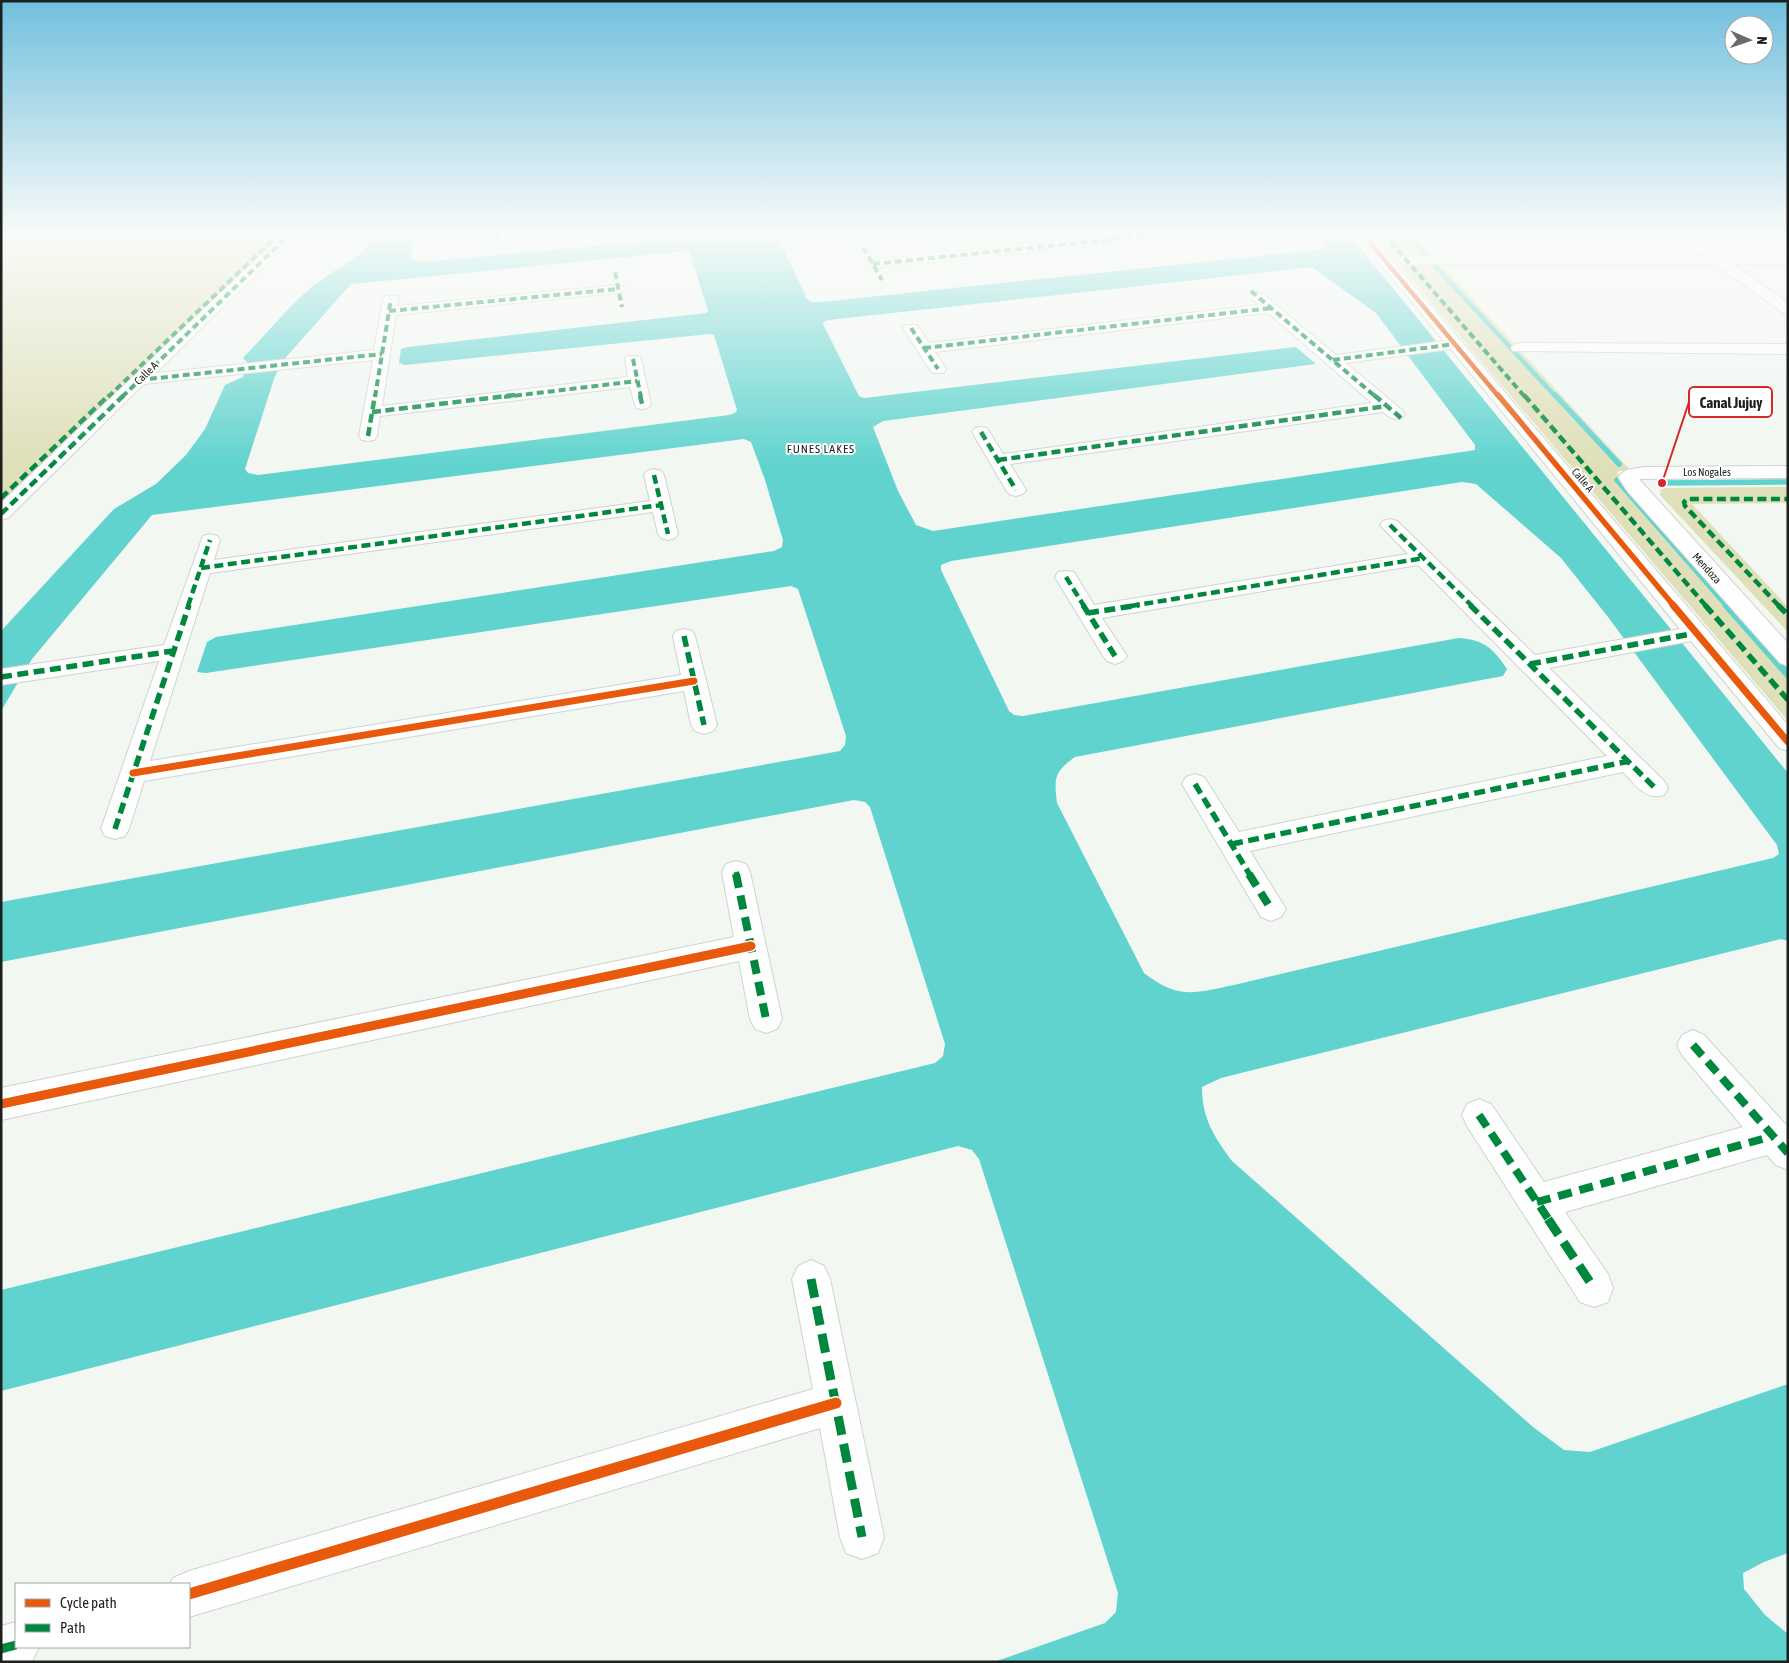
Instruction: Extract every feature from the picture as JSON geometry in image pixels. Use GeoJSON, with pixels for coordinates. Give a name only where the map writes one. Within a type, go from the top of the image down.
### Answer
{"type":"FeatureCollection","features":[{"type":"Feature","properties":{"kind":"street","name":"Calle A"},"geometry":{"type":"LineString","coordinates":[[1,514],[211,311]]}},
{"type":"Feature","properties":{"kind":"street"},"geometry":{"type":"LineString","coordinates":[[368,436],[389,311]]}},
{"type":"Feature","properties":{"kind":"street"},"geometry":{"type":"LineString","coordinates":[[924,348],[1248,311]]}},
{"type":"Feature","properties":{"kind":"street"},"geometry":{"type":"LineString","coordinates":[[1274,311],[1401,418]]}},
{"type":"Feature","properties":{"kind":"street","name":"Calle A"},"geometry":{"type":"LineString","coordinates":[[1426,311],[1788,742]]}},
{"type":"Feature","properties":{"kind":"street"},"geometry":{"type":"LineString","coordinates":[[911,328],[938,369]]}},
{"type":"Feature","properties":{"kind":"street"},"geometry":{"type":"LineString","coordinates":[[1333,360],[1454,344]]}},
{"type":"Feature","properties":{"kind":"street"},"geometry":{"type":"LineString","coordinates":[[1520,348],[1788,348]]}},
{"type":"Feature","properties":{"kind":"street"},"geometry":{"type":"LineString","coordinates":[[139,380],[382,354]]}},
{"type":"Feature","properties":{"kind":"street"},"geometry":{"type":"LineString","coordinates":[[633,359],[642,404]]}},
{"type":"Feature","properties":{"kind":"street"},"geometry":{"type":"LineString","coordinates":[[372,412],[637,381]]}},
{"type":"Feature","properties":{"kind":"street"},"geometry":{"type":"LineString","coordinates":[[998,460],[1387,406]]}},
{"type":"Feature","properties":{"kind":"street"},"geometry":{"type":"LineString","coordinates":[[982,432],[1016,490]]}},
{"type":"Feature","properties":{"kind":"street","name":"Los Nogales"},"geometry":{"type":"LineString","coordinates":[[1628,477],[1633,474],[1644,473],[1788,472]]}},
{"type":"Feature","properties":{"kind":"street"},"geometry":{"type":"LineString","coordinates":[[654,475],[668,534]]}},
{"type":"Feature","properties":{"kind":"street","name":"Mendoza"},"geometry":{"type":"LineString","coordinates":[[1628,477],[1634,487],[1788,658]]}},
{"type":"Feature","properties":{"kind":"street"},"geometry":{"type":"LineString","coordinates":[[201,568],[661,505]]}},
{"type":"Feature","properties":{"kind":"street"},"geometry":{"type":"LineString","coordinates":[[1390,525],[1656,788]]}},
{"type":"Feature","properties":{"kind":"street"},"geometry":{"type":"LineString","coordinates":[[115,829],[210,540]]}},
{"type":"Feature","properties":{"kind":"street"},"geometry":{"type":"LineString","coordinates":[[1088,613],[1424,558]]}},
{"type":"Feature","properties":{"kind":"street"},"geometry":{"type":"LineString","coordinates":[[1066,577],[1115,656]]}},
{"type":"Feature","properties":{"kind":"street"},"geometry":{"type":"LineString","coordinates":[[1530,664],[1696,633]]}},
{"type":"Feature","properties":{"kind":"street"},"geometry":{"type":"LineString","coordinates":[[684,636],[704,725]]}},
{"type":"Feature","properties":{"kind":"street"},"geometry":{"type":"LineString","coordinates":[[1,677],[173,651]]}},
{"type":"Feature","properties":{"kind":"street"},"geometry":{"type":"LineString","coordinates":[[133,773],[694,681]]}},
{"type":"Feature","properties":{"kind":"street"},"geometry":{"type":"LineString","coordinates":[[1232,844],[1629,762]]}},
{"type":"Feature","properties":{"kind":"street"},"geometry":{"type":"LineString","coordinates":[[1195,784],[1271,909]]}},
{"type":"Feature","properties":{"kind":"street"},"geometry":{"type":"LineString","coordinates":[[736,872],[766,1019]]}},
{"type":"Feature","properties":{"kind":"street"},"geometry":{"type":"LineString","coordinates":[[1,1104],[751,946]]}},
{"type":"Feature","properties":{"kind":"street"},"geometry":{"type":"LineString","coordinates":[[1537,1202],[1780,1144],[1693,1045]]}},
{"type":"Feature","properties":{"kind":"street"},"geometry":{"type":"LineString","coordinates":[[1479,1115],[1594,1288]]}},
{"type":"Feature","properties":{"kind":"street"},"geometry":{"type":"LineString","coordinates":[[811,1279],[862,1537]]}},
{"type":"Feature","properties":{"kind":"street"},"geometry":{"type":"LineString","coordinates":[[190,1594],[836,1404]]}},
{"type":"Feature","properties":{"kind":"street"},"geometry":{"type":"LineString","coordinates":[[1,1649],[15,1645]]}},
{"type":"Feature","properties":{"kind":"green space"},"geometry":{"type":"Polygon","coordinates":[[[1,311],[202,311],[1,502],[1,311]]]}},
{"type":"Feature","properties":{"kind":"green space"},"geometry":{"type":"Polygon","coordinates":[[[1438,311],[1483,311],[1630,470],[1618,471],[1617,473],[1788,666],[1788,721],[1438,311]]]}},
{"type":"Feature","properties":{"kind":"green space"},"geometry":{"type":"Polygon","coordinates":[[[1788,487],[1788,503],[1692,504],[1788,607],[1788,632],[1660,495],[1661,488],[1788,487]]]}},
{"type":"Feature","properties":{"kind":"water"},"geometry":{"type":"Polygon","coordinates":[[[287,311],[327,311],[287,356],[275,376],[245,469],[248,473],[258,475],[735,413],[737,410],[714,335],[710,334],[405,365],[399,363],[401,349],[408,347],[706,313],[708,311],[914,311],[823,322],[859,396],[864,398],[1296,347],[1316,364],[883,421],[873,427],[898,491],[916,525],[933,531],[1475,450],[1475,445],[1373,311],[1411,311],[1788,773],[1788,941],[1781,939],[1221,1078],[1202,1087],[1204,1109],[1210,1127],[1232,1161],[1533,1427],[1564,1450],[1590,1452],[1788,1384],[1788,1553],[1764,1562],[1743,1573],[1744,1589],[1765,1615],[1788,1634],[1788,1662],[994,1662],[1105,1623],[1116,1612],[1118,1593],[979,1159],[972,1150],[958,1146],[1,1391],[1,1290],[935,1063],[943,1056],[945,1044],[870,807],[865,802],[854,800],[1,962],[1,902],[840,751],[845,745],[846,736],[798,589],[791,586],[206,673],[197,672],[207,642],[216,637],[774,551],[782,547],[783,540],[765,480],[751,442],[744,439],[152,515],[32,659],[1,711],[1,631],[114,509],[156,484],[186,455],[205,429],[225,385],[243,377],[248,363],[243,358],[287,311]],[[1462,482],[951,561],[941,565],[941,570],[1009,711],[1014,715],[1023,716],[1459,638],[1475,641],[1487,646],[1507,669],[1503,676],[1075,757],[1063,767],[1056,781],[1057,803],[1144,973],[1156,982],[1177,991],[1187,992],[1234,985],[1773,858],[1779,854],[1777,845],[1608,617],[1561,558],[1476,484],[1462,482]]]}},
{"type":"Feature","properties":{"kind":"waterway"},"geometry":{"type":"LineString","coordinates":[[1476,311],[1556,397]]}},
{"type":"Feature","properties":{"kind":"waterway"},"geometry":{"type":"LineString","coordinates":[[1555,395],[1619,464]]}},
{"type":"Feature","properties":{"kind":"waterway"},"geometry":{"type":"LineString","coordinates":[[1617,480],[1727,606]]}},
{"type":"Feature","properties":{"kind":"waterway"},"geometry":{"type":"LineString","coordinates":[[1662,483],[1788,482]]}},
{"type":"Feature","properties":{"kind":"waterway"},"geometry":{"type":"LineString","coordinates":[[1726,605],[1788,675]]}},
{"type":"Feature","properties":{"kind":"marked path"},"geometry":{"type":"LineString","coordinates":[[1,498],[198,311]]}},
{"type":"Feature","properties":{"kind":"marked path"},"geometry":{"type":"LineString","coordinates":[[1,514],[211,311]]}},
{"type":"Feature","properties":{"kind":"marked path"},"geometry":{"type":"LineString","coordinates":[[389,311],[393,311]]}},
{"type":"Feature","properties":{"kind":"marked path"},"geometry":{"type":"LineString","coordinates":[[368,436],[389,311]]}},
{"type":"Feature","properties":{"kind":"marked path"},"geometry":{"type":"LineString","coordinates":[[924,348],[1248,311]]}},
{"type":"Feature","properties":{"kind":"marked path"},"geometry":{"type":"LineString","coordinates":[[1274,311],[1401,418]]}},
{"type":"Feature","properties":{"kind":"marked path"},"geometry":{"type":"LineString","coordinates":[[1450,311],[1788,700]]}},
{"type":"Feature","properties":{"kind":"marked path"},"geometry":{"type":"LineString","coordinates":[[911,328],[938,369]]}},
{"type":"Feature","properties":{"kind":"marked path"},"geometry":{"type":"LineString","coordinates":[[1333,360],[1455,344]]}},
{"type":"Feature","properties":{"kind":"marked path"},"geometry":{"type":"LineString","coordinates":[[139,380],[382,354]]}},
{"type":"Feature","properties":{"kind":"marked path"},"geometry":{"type":"LineString","coordinates":[[633,359],[642,404]]}},
{"type":"Feature","properties":{"kind":"marked path"},"geometry":{"type":"LineString","coordinates":[[372,412],[637,381]]}},
{"type":"Feature","properties":{"kind":"marked path"},"geometry":{"type":"LineString","coordinates":[[998,460],[1387,406]]}},
{"type":"Feature","properties":{"kind":"marked path"},"geometry":{"type":"LineString","coordinates":[[981,432],[1016,490]]}},
{"type":"Feature","properties":{"kind":"marked path"},"geometry":{"type":"LineString","coordinates":[[654,475],[668,534]]}},
{"type":"Feature","properties":{"kind":"marked path"},"geometry":{"type":"LineString","coordinates":[[1788,499],[1687,499],[1684,502],[1685,506],[1788,615]]}},
{"type":"Feature","properties":{"kind":"marked path"},"geometry":{"type":"LineString","coordinates":[[201,568],[661,505]]}},
{"type":"Feature","properties":{"kind":"marked path"},"geometry":{"type":"LineString","coordinates":[[1390,525],[1655,788]]}},
{"type":"Feature","properties":{"kind":"marked path"},"geometry":{"type":"LineString","coordinates":[[115,829],[210,540]]}},
{"type":"Feature","properties":{"kind":"marked path"},"geometry":{"type":"LineString","coordinates":[[1088,613],[1424,558]]}},
{"type":"Feature","properties":{"kind":"marked path"},"geometry":{"type":"LineString","coordinates":[[1066,577],[1115,656]]}},
{"type":"Feature","properties":{"kind":"marked path"},"geometry":{"type":"LineString","coordinates":[[1530,664],[1696,633]]}},
{"type":"Feature","properties":{"kind":"marked path"},"geometry":{"type":"LineString","coordinates":[[684,636],[704,725]]}},
{"type":"Feature","properties":{"kind":"marked path"},"geometry":{"type":"LineString","coordinates":[[1,677],[173,651]]}},
{"type":"Feature","properties":{"kind":"marked path"},"geometry":{"type":"LineString","coordinates":[[1232,844],[1629,761]]}},
{"type":"Feature","properties":{"kind":"marked path"},"geometry":{"type":"LineString","coordinates":[[1195,784],[1271,909]]}},
{"type":"Feature","properties":{"kind":"marked path"},"geometry":{"type":"LineString","coordinates":[[736,872],[766,1019]]}},
{"type":"Feature","properties":{"kind":"marked path"},"geometry":{"type":"LineString","coordinates":[[1693,1045],[1788,1153]]}},
{"type":"Feature","properties":{"kind":"marked path"},"geometry":{"type":"LineString","coordinates":[[1479,1115],[1594,1288]]}},
{"type":"Feature","properties":{"kind":"marked path"},"geometry":{"type":"LineString","coordinates":[[1537,1202],[1773,1136]]}},
{"type":"Feature","properties":{"kind":"marked path"},"geometry":{"type":"LineString","coordinates":[[811,1279],[862,1537]]}},
{"type":"Feature","properties":{"kind":"marked path"},"geometry":{"type":"LineString","coordinates":[[1,1649],[15,1645]]}},
{"type":"Feature","properties":{"kind":"cycle path"},"geometry":{"type":"LineString","coordinates":[[1427,311],[1788,742]]}},
{"type":"Feature","properties":{"kind":"cycle path"},"geometry":{"type":"LineString","coordinates":[[133,773],[694,681]]}},
{"type":"Feature","properties":{"kind":"cycle path"},"geometry":{"type":"LineString","coordinates":[[1,1104],[751,946]]}},
{"type":"Feature","properties":{"kind":"cycle path"},"geometry":{"type":"LineString","coordinates":[[190,1594],[836,1403]]}},
{"type":"Feature","properties":{"kind":"place","name":"Canal Jujuy"},"geometry":{"type":"Point","coordinates":[1662,483]}},
{"type":"Feature","properties":{"kind":"district","name":"FUNES LAKES"},"geometry":{"type":"Point","coordinates":[821,449]}}]}
